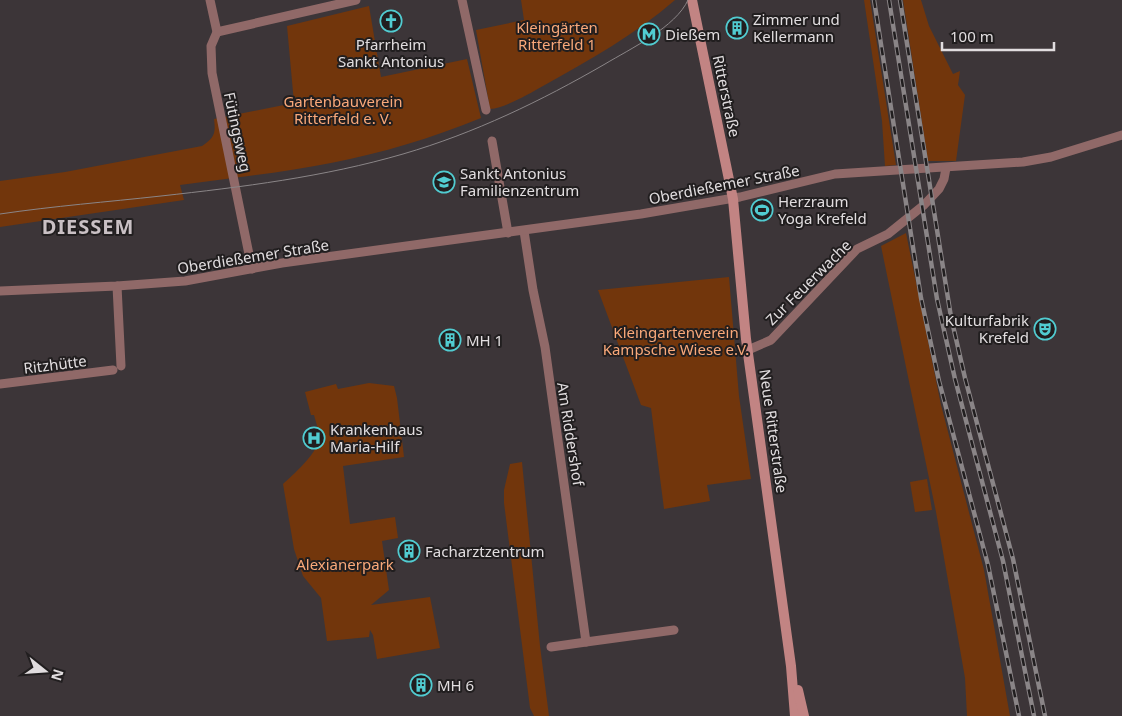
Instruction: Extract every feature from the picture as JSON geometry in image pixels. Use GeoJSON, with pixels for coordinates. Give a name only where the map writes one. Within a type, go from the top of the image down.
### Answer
{"type":"FeatureCollection","features":[{"type":"Feature","properties":{"kind":"main road","name":"Ritterstraße"},"geometry":{"type":"LineString","coordinates":[[692,0],[732,199]]}},
{"type":"Feature","properties":{"kind":"main road","name":"Neue Ritterstraße"},"geometry":{"type":"LineString","coordinates":[[732,199],[748,350],[791,666],[795,716]]}},
{"type":"Feature","properties":{"kind":"main road","name":"Neue Ritterstraße"},"geometry":{"type":"LineString","coordinates":[[791,666],[804,716]]}},
{"type":"Feature","properties":{"kind":"street","name":"Fütingsweg"},"geometry":{"type":"LineString","coordinates":[[210,0],[216,32],[211,46],[212,73],[252,269]]}},
{"type":"Feature","properties":{"kind":"street"},"geometry":{"type":"LineString","coordinates":[[216,32],[356,0]]}},
{"type":"Feature","properties":{"kind":"street"},"geometry":{"type":"LineString","coordinates":[[462,0],[486,110]]}},
{"type":"Feature","properties":{"kind":"street","name":"Oberdießemer Straße"},"geometry":{"type":"LineString","coordinates":[[0,291],[185,281],[282,263],[641,214],[732,199],[836,174],[1015,163],[1051,157],[1122,135]]}},
{"type":"Feature","properties":{"kind":"street"},"geometry":{"type":"LineString","coordinates":[[492,140],[508,233]]}},
{"type":"Feature","properties":{"kind":"street","name":"Zur Feuerwache"},"geometry":{"type":"LineString","coordinates":[[748,350],[771,340],[857,250],[888,234],[924,204],[940,189],[946,168]]}},
{"type":"Feature","properties":{"kind":"street","name":"Am Riddershof"},"geometry":{"type":"LineString","coordinates":[[524,230],[533,290],[545,347],[586,642]]}},
{"type":"Feature","properties":{"kind":"street","name":"Ritzhütte"},"geometry":{"type":"LineString","coordinates":[[0,384],[117,368],[117,286]]}},
{"type":"Feature","properties":{"kind":"street"},"geometry":{"type":"LineString","coordinates":[[551,647],[674,630]]}},
{"type":"Feature","properties":{"kind":"green space","name":"Kleingärten Ritterfeld 1"},"geometry":{"type":"Polygon","coordinates":[[[521,0],[675,0],[628,36],[594,57],[517,100],[490,109],[476,30],[524,20],[521,0]]]}},
{"type":"Feature","properties":{"kind":"green space"},"geometry":{"type":"Polygon","coordinates":[[[864,0],[870,0],[896,165],[885,166],[882,121],[864,0]]]}},
{"type":"Feature","properties":{"kind":"green space"},"geometry":{"type":"Polygon","coordinates":[[[903,0],[921,0],[929,26],[953,74],[960,71],[958,85],[965,95],[956,161],[928,161],[903,0]]]}},
{"type":"Feature","properties":{"kind":"green space","name":"Gartenbauverein Ritterfeld e. V."},"geometry":{"type":"Polygon","coordinates":[[[369,6],[381,77],[467,59],[481,118],[388,150],[350,159],[293,170],[180,185],[184,200],[0,227],[0,181],[65,172],[202,146],[213,135],[215,128],[214,119],[294,103],[287,26],[369,6]]]}},
{"type":"Feature","properties":{"kind":"green space"},"geometry":{"type":"Polygon","coordinates":[[[906,233],[941,405],[984,570],[1010,716],[967,716],[965,678],[936,512],[881,246],[906,233]]]}},
{"type":"Feature","properties":{"kind":"green space","name":"Kleingartenverein Kampsche Wiese e.V."},"geometry":{"type":"Polygon","coordinates":[[[729,277],[739,396],[751,479],[707,485],[710,501],[664,509],[651,408],[641,405],[598,290],[729,277]]]}},
{"type":"Feature","properties":{"kind":"green space","name":"Alexianerpark"},"geometry":{"type":"Polygon","coordinates":[[[369,383],[394,386],[404,457],[343,466],[350,524],[395,517],[398,538],[382,541],[389,590],[371,605],[430,597],[440,648],[377,659],[373,635],[370,630],[369,637],[327,641],[321,598],[303,576],[294,549],[283,484],[308,459],[319,440],[314,415],[311,415],[305,392],[336,384],[338,389],[369,383]]]}},
{"type":"Feature","properties":{"kind":"green space"},"geometry":{"type":"Polygon","coordinates":[[[522,462],[540,646],[549,716],[534,716],[530,708],[504,503],[504,490],[510,464],[522,462]]]}},
{"type":"Feature","properties":{"kind":"green space"},"geometry":{"type":"Polygon","coordinates":[[[927,479],[932,510],[915,512],[910,482],[927,479]]]}},
{"type":"Feature","properties":{"kind":"tram line"},"geometry":{"type":"LineString","coordinates":[[0,214],[252,185],[343,169],[430,146],[507,115],[581,78],[663,28],[682,10],[688,0]]}},
{"type":"Feature","properties":{"kind":"railway"},"geometry":{"type":"LineString","coordinates":[[874,0],[921,298],[939,381],[988,565],[1019,716]]}},
{"type":"Feature","properties":{"kind":"railway"},"geometry":{"type":"LineString","coordinates":[[889,0],[937,299],[955,379],[1003,561],[1034,716]]}},
{"type":"Feature","properties":{"kind":"railway"},"geometry":{"type":"LineString","coordinates":[[900,0],[951,317],[965,378],[1013,559],[1045,716]]}},
{"type":"Feature","properties":{"kind":"place","name":"Pfarrheim Sankt Antonius"},"geometry":{"type":"Point","coordinates":[391,21]}},
{"type":"Feature","properties":{"kind":"place","name":"Zimmer und Kellermann"},"geometry":{"type":"Point","coordinates":[737,28]}},
{"type":"Feature","properties":{"kind":"place","name":"Dießem"},"geometry":{"type":"Point","coordinates":[649,34]}},
{"type":"Feature","properties":{"kind":"place","name":"Sankt Antonius Familienzentrum"},"geometry":{"type":"Point","coordinates":[444,182]}},
{"type":"Feature","properties":{"kind":"place","name":"Herzraum Yoga Krefeld"},"geometry":{"type":"Point","coordinates":[762,210]}},
{"type":"Feature","properties":{"kind":"place","name":"Kulturfabrik Krefeld"},"geometry":{"type":"Point","coordinates":[1045,329]}},
{"type":"Feature","properties":{"kind":"place","name":"MH 1"},"geometry":{"type":"Point","coordinates":[450,340]}},
{"type":"Feature","properties":{"kind":"place","name":"Krankenhaus Maria-Hilf"},"geometry":{"type":"Point","coordinates":[314,438]}},
{"type":"Feature","properties":{"kind":"place","name":"Facharztzentrum"},"geometry":{"type":"Point","coordinates":[409,551]}},
{"type":"Feature","properties":{"kind":"place","name":"MH 6"},"geometry":{"type":"Point","coordinates":[421,685]}},
{"type":"Feature","properties":{"kind":"district","name":"DIESSEM"},"geometry":{"type":"Point","coordinates":[88,226]}}]}
